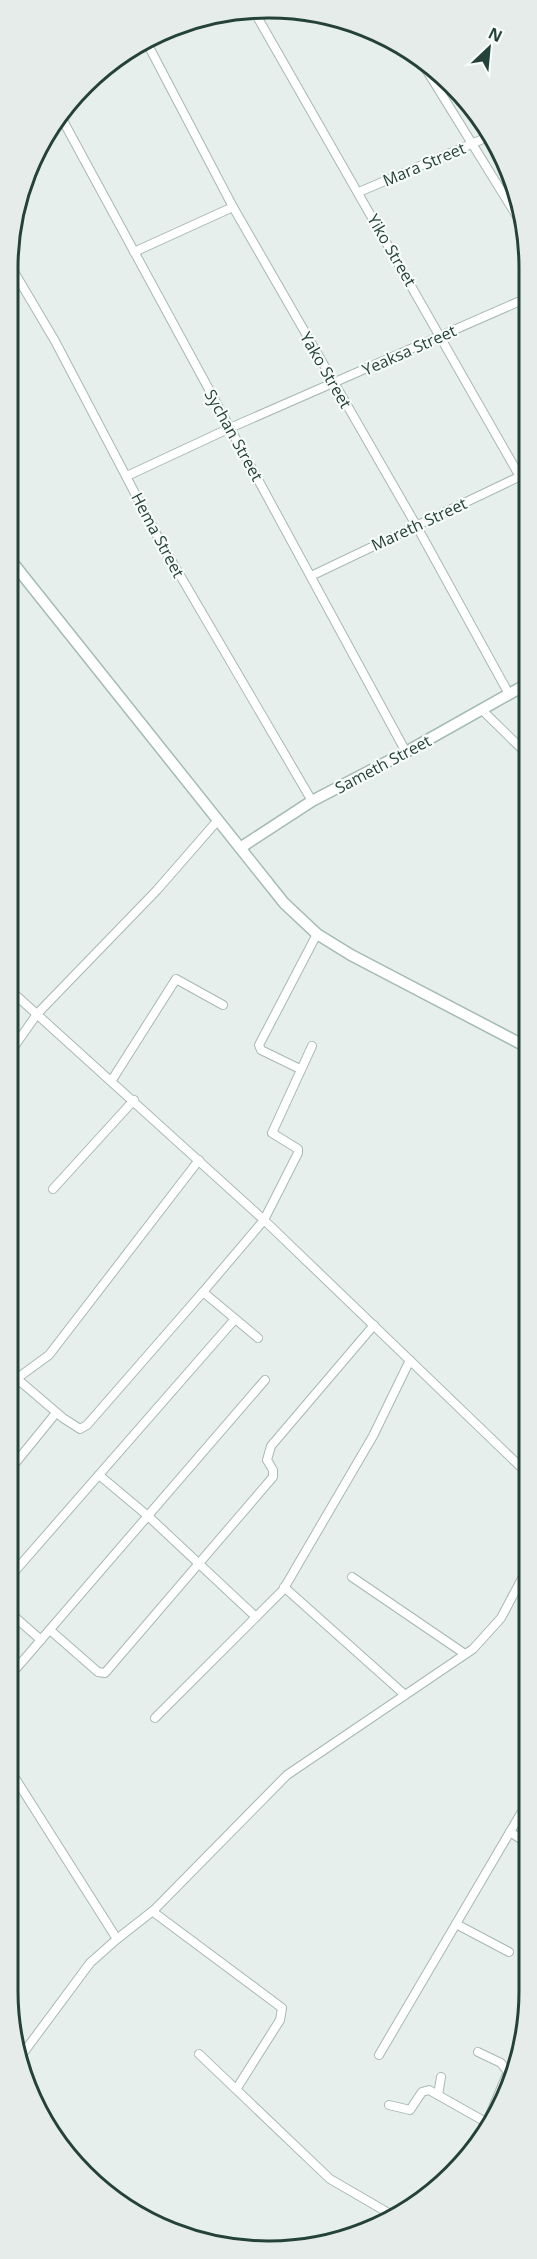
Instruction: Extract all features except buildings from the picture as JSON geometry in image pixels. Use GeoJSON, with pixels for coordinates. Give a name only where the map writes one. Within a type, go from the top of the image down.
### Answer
{"type":"FeatureCollection","features":[{"type":"Feature","properties":{"kind":"street","name":"Yiko Street"},"geometry":{"type":"LineString","coordinates":[[258,19],[519,467]]}},
{"type":"Feature","properties":{"kind":"street","name":"Yako Street"},"geometry":{"type":"LineString","coordinates":[[150,48],[233,207],[416,525],[509,694]]}},
{"type":"Feature","properties":{"kind":"street"},"geometry":{"type":"LineString","coordinates":[[432,79],[510,205]]}},
{"type":"Feature","properties":{"kind":"street","name":"Sychan Street"},"geometry":{"type":"LineString","coordinates":[[64,123],[406,752]]}},
{"type":"Feature","properties":{"kind":"street","name":"Mara Street"},"geometry":{"type":"LineString","coordinates":[[359,192],[483,139]]}},
{"type":"Feature","properties":{"kind":"street"},"geometry":{"type":"LineString","coordinates":[[135,252],[233,207]]}},
{"type":"Feature","properties":{"kind":"street","name":"Hema Street"},"geometry":{"type":"LineString","coordinates":[[18,278],[55,340],[160,541],[312,801]]}},
{"type":"Feature","properties":{"kind":"street","name":"Yeaksa Street"},"geometry":{"type":"LineString","coordinates":[[127,476],[230,428],[519,302]]}},
{"type":"Feature","properties":{"kind":"street","name":"Mareth Street"},"geometry":{"type":"LineString","coordinates":[[311,576],[519,477]]}},
{"type":"Feature","properties":{"kind":"street"},"geometry":{"type":"LineString","coordinates":[[18,569],[284,903],[317,934],[351,956],[519,1043]]}},
{"type":"Feature","properties":{"kind":"street","name":"Sameth Street"},"geometry":{"type":"LineString","coordinates":[[240,848],[312,801],[406,752],[519,688]]}},
{"type":"Feature","properties":{"kind":"street"},"geometry":{"type":"LineString","coordinates":[[482,710],[519,746]]}},
{"type":"Feature","properties":{"kind":"street"},"geometry":{"type":"LineString","coordinates":[[18,1041],[37,1014],[157,890],[218,820]]}},
{"type":"Feature","properties":{"kind":"street"},"geometry":{"type":"LineString","coordinates":[[300,1069],[261,1050],[259,1045],[317,934]]}},
{"type":"Feature","properties":{"kind":"street"},"geometry":{"type":"LineString","coordinates":[[112,1080],[176,979],[224,1005]]}},
{"type":"Feature","properties":{"kind":"street"},"geometry":{"type":"LineString","coordinates":[[18,997],[264,1220],[519,1465]]}},
{"type":"Feature","properties":{"kind":"street"},"geometry":{"type":"LineString","coordinates":[[18,1380],[56,1413],[80,1429],[87,1425],[264,1220],[298,1153],[298,1149],[272,1133],[312,1046]]}},
{"type":"Feature","properties":{"kind":"street"},"geometry":{"type":"LineString","coordinates":[[53,1189],[134,1100]]}},
{"type":"Feature","properties":{"kind":"street"},"geometry":{"type":"LineString","coordinates":[[18,1378],[48,1355],[199,1160]]}},
{"type":"Feature","properties":{"kind":"street"},"geometry":{"type":"LineString","coordinates":[[203,1292],[258,1338]]}},
{"type":"Feature","properties":{"kind":"street"},"geometry":{"type":"LineString","coordinates":[[18,1567],[235,1319]]}},
{"type":"Feature","properties":{"kind":"street"},"geometry":{"type":"LineString","coordinates":[[50,1630],[98,1672],[105,1673],[273,1477],[273,1470],[267,1460],[272,1446],[374,1325]]}},
{"type":"Feature","properties":{"kind":"street"},"geometry":{"type":"LineString","coordinates":[[155,1718],[284,1587],[373,1436],[410,1360]]}},
{"type":"Feature","properties":{"kind":"street"},"geometry":{"type":"LineString","coordinates":[[18,1666],[266,1380]]}},
{"type":"Feature","properties":{"kind":"street"},"geometry":{"type":"LineString","coordinates":[[18,1459],[56,1413]]}},
{"type":"Feature","properties":{"kind":"street"},"geometry":{"type":"LineString","coordinates":[[99,1474],[148,1516],[256,1617]]}},
{"type":"Feature","properties":{"kind":"street"},"geometry":{"type":"LineString","coordinates":[[352,1577],[465,1654]]}},
{"type":"Feature","properties":{"kind":"street"},"geometry":{"type":"LineString","coordinates":[[26,2050],[90,1963],[154,1910],[287,1775],[465,1654],[497,1624],[519,1584]]}},
{"type":"Feature","properties":{"kind":"street"},"geometry":{"type":"LineString","coordinates":[[284,1587],[405,1695]]}},
{"type":"Feature","properties":{"kind":"street"},"geometry":{"type":"LineString","coordinates":[[18,1620],[41,1640]]}},
{"type":"Feature","properties":{"kind":"street"},"geometry":{"type":"LineString","coordinates":[[18,1783],[117,1939]]}},
{"type":"Feature","properties":{"kind":"street"},"geometry":{"type":"LineString","coordinates":[[379,2055],[519,1817]]}},
{"type":"Feature","properties":{"kind":"street"},"geometry":{"type":"LineString","coordinates":[[510,1832],[519,1838]]}},
{"type":"Feature","properties":{"kind":"street"},"geometry":{"type":"LineString","coordinates":[[154,1910],[156,1914],[282,2008],[280,2020],[237,2088]]}},
{"type":"Feature","properties":{"kind":"street"},"geometry":{"type":"LineString","coordinates":[[456,1924],[508,1952]]}},
{"type":"Feature","properties":{"kind":"street"},"geometry":{"type":"LineString","coordinates":[[478,2052],[501,2063],[506,2070]]}},
{"type":"Feature","properties":{"kind":"street"},"geometry":{"type":"LineString","coordinates":[[199,2054],[330,2179],[386,2211]]}},
{"type":"Feature","properties":{"kind":"street"},"geometry":{"type":"LineString","coordinates":[[438,2094],[441,2077]]}},
{"type":"Feature","properties":{"kind":"street"},"geometry":{"type":"LineString","coordinates":[[389,2105],[410,2110],[424,2090],[438,2094],[483,2120]]}}]}
